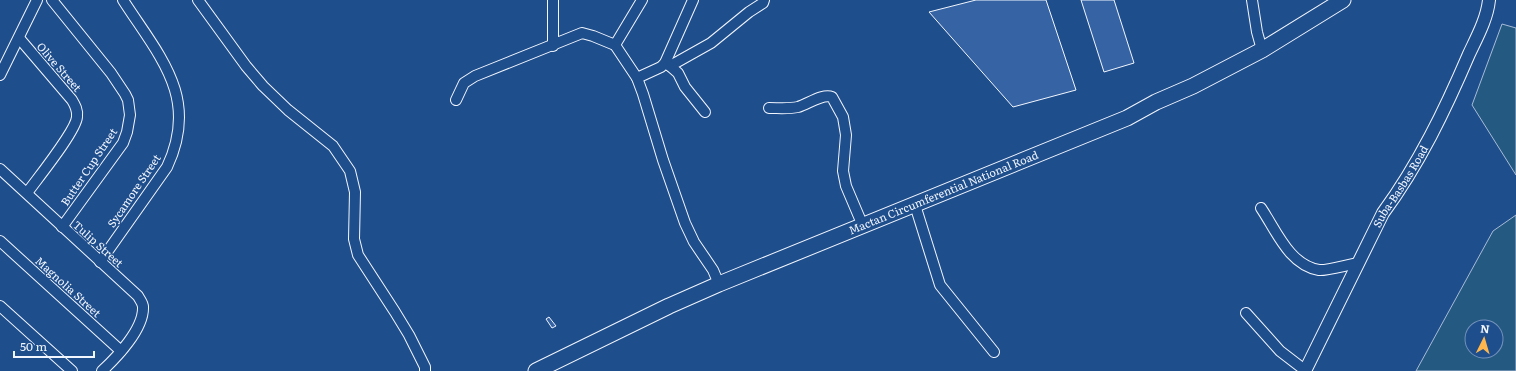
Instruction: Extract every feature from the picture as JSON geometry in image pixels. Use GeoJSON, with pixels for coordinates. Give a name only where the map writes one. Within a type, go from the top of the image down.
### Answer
{"type":"FeatureCollection","features":[{"type":"Feature","properties":{"kind":"main road","name":"Mactan Circumferential National Road"},"geometry":{"type":"LineString","coordinates":[[536,371],[669,306],[719,284],[1127,118],[1156,102],[1192,86],[1262,50],[1343,0]]}},
{"type":"Feature","properties":{"kind":"street"},"geometry":{"type":"LineString","coordinates":[[0,75],[37,0]]}},
{"type":"Feature","properties":{"kind":"street","name":"Butter Cup Street"},"geometry":{"type":"LineString","coordinates":[[52,0],[116,80],[128,100],[130,115],[127,132],[123,142],[62,227]]}},
{"type":"Feature","properties":{"kind":"street","name":"Sycamore Street"},"geometry":{"type":"LineString","coordinates":[[100,262],[167,167],[174,151],[179,131],[179,103],[170,74],[124,0]]}},
{"type":"Feature","properties":{"kind":"street"},"geometry":{"type":"LineString","coordinates":[[198,0],[263,86],[288,110],[333,146],[350,171],[355,192],[354,239],[358,255],[409,335],[427,370]]}},
{"type":"Feature","properties":{"kind":"street"},"geometry":{"type":"LineString","coordinates":[[553,0],[553,46]]}},
{"type":"Feature","properties":{"kind":"street"},"geometry":{"type":"LineString","coordinates":[[616,44],[642,0]]}},
{"type":"Feature","properties":{"kind":"street"},"geometry":{"type":"LineString","coordinates":[[668,64],[693,0]]}},
{"type":"Feature","properties":{"kind":"street"},"geometry":{"type":"LineString","coordinates":[[1252,0],[1257,32],[1262,50]]}},
{"type":"Feature","properties":{"kind":"street","name":"Suba-Basbas Road"},"geometry":{"type":"LineString","coordinates":[[1305,371],[1383,212],[1400,189],[1426,145],[1454,90],[1488,10],[1489,0]]}},
{"type":"Feature","properties":{"kind":"street"},"geometry":{"type":"LineString","coordinates":[[637,78],[711,43],[763,1]]}},
{"type":"Feature","properties":{"kind":"street"},"geometry":{"type":"LineString","coordinates":[[456,100],[464,82],[475,76],[553,46],[582,33],[616,44],[637,78],[663,160],[685,222],[694,242],[713,270],[719,284]]}},
{"type":"Feature","properties":{"kind":"street","name":"Olive Street"},"geometry":{"type":"LineString","coordinates":[[19,38],[72,100],[78,115],[73,129],[27,193]]}},
{"type":"Feature","properties":{"kind":"street"},"geometry":{"type":"LineString","coordinates":[[668,64],[678,73],[685,87],[705,112]]}},
{"type":"Feature","properties":{"kind":"street"},"geometry":{"type":"LineString","coordinates":[[769,108],[798,107],[823,97],[832,97],[843,117],[846,135],[842,171],[846,186],[863,226]]}},
{"type":"Feature","properties":{"kind":"street","name":"Tulip Street"},"geometry":{"type":"LineString","coordinates":[[0,169],[138,296],[143,306],[141,318],[138,326],[121,351]]}},
{"type":"Feature","properties":{"kind":"street"},"geometry":{"type":"LineString","coordinates":[[915,205],[940,285],[994,352]]}},
{"type":"Feature","properties":{"kind":"street"},"geometry":{"type":"LineString","coordinates":[[1261,208],[1293,257],[1320,270],[1358,263]]}},
{"type":"Feature","properties":{"kind":"street","name":"Magnolia Street"},"geometry":{"type":"LineString","coordinates":[[0,241],[121,351]]}},
{"type":"Feature","properties":{"kind":"street"},"geometry":{"type":"LineString","coordinates":[[0,306],[72,371]]}},
{"type":"Feature","properties":{"kind":"street"},"geometry":{"type":"LineString","coordinates":[[1246,313],[1280,351],[1305,371]]}},
{"type":"Feature","properties":{"kind":"street"},"geometry":{"type":"LineString","coordinates":[[102,371],[121,351]]}},
{"type":"Feature","properties":{"kind":"shaded area"},"geometry":{"type":"Polygon","coordinates":[[[1502,24],[1516,28],[1516,175],[1472,105],[1502,24]]]}},
{"type":"Feature","properties":{"kind":"shaded area"},"geometry":{"type":"Polygon","coordinates":[[[1516,215],[1516,371],[1416,371],[1493,231],[1516,215]]]}},
{"type":"Feature","properties":{"kind":"building"},"geometry":{"type":"Polygon","coordinates":[[[976,0],[1046,0],[1076,90],[1013,107],[929,12],[976,0]]]}},
{"type":"Feature","properties":{"kind":"building"},"geometry":{"type":"Polygon","coordinates":[[[1081,0],[1114,0],[1134,63],[1104,72],[1081,0]]]}},
{"type":"Feature","properties":{"kind":"building"},"geometry":{"type":"Polygon","coordinates":[[[549,317],[556,326],[552,328],[546,319],[549,317]]]}}]}
